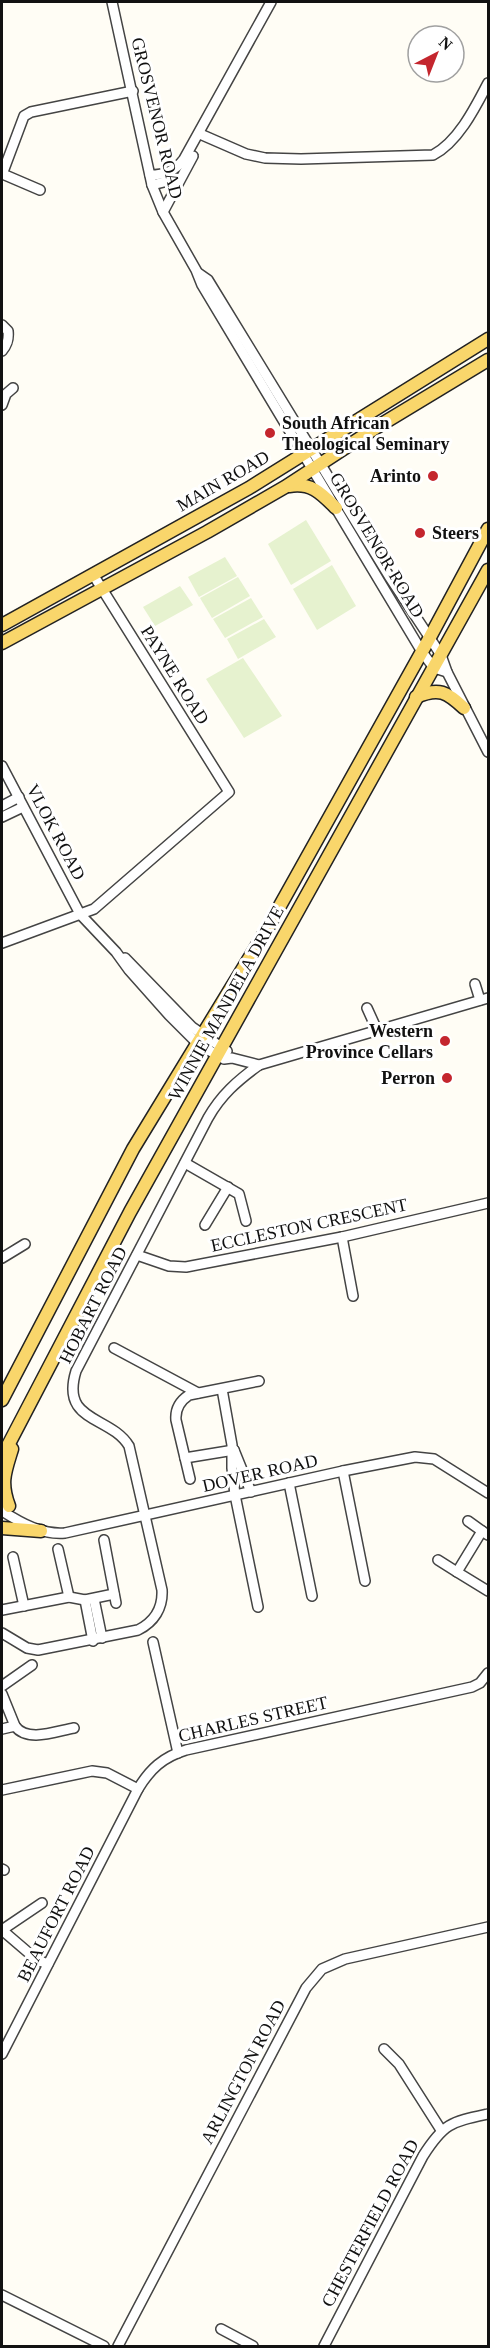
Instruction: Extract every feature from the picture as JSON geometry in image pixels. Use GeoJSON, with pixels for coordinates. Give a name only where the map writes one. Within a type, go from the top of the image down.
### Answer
{"type":"FeatureCollection","features":[{"type":"Feature","properties":{"kind":"main road"},"geometry":{"type":"LineString","coordinates":[[464,354],[489,333]]}},
{"type":"Feature","properties":{"kind":"main road","name":"MAIN ROAD"},"geometry":{"type":"LineString","coordinates":[[2,625],[249,489],[489,339]]}},
{"type":"Feature","properties":{"kind":"main road","name":"MAIN ROAD"},"geometry":{"type":"LineString","coordinates":[[2,644],[285,487],[489,360]]}},
{"type":"Feature","properties":{"kind":"main road"},"geometry":{"type":"LineString","coordinates":[[285,487],[302,485],[315,488],[336,508]]}},
{"type":"Feature","properties":{"kind":"main road","name":"WINNIE MANDELA DRIVE"},"geometry":{"type":"LineString","coordinates":[[2,1400],[133,1149],[271,922],[489,529]]}},
{"type":"Feature","properties":{"kind":"main road","name":"WINNIE MANDELA DRIVE"},"geometry":{"type":"LineString","coordinates":[[2,1457],[130,1212],[489,570]]}},
{"type":"Feature","properties":{"kind":"main road"},"geometry":{"type":"LineString","coordinates":[[417,697],[429,691],[441,692],[448,694],[464,708]]}},
{"type":"Feature","properties":{"kind":"main road"},"geometry":{"type":"LineString","coordinates":[[4,1506],[2,1483],[17,1427]]}},
{"type":"Feature","properties":{"kind":"main road"},"geometry":{"type":"LineString","coordinates":[[2,1528],[36,1528]]}},
{"type":"Feature","properties":{"kind":"street","name":"GROSVENOR ROAD"},"geometry":{"type":"LineString","coordinates":[[112,2],[151,180],[163,212],[196,270],[208,280],[316,467],[441,656],[464,708],[489,752]]}},
{"type":"Feature","properties":{"kind":"street"},"geometry":{"type":"LineString","coordinates":[[163,212],[234,70],[271,2]]}},
{"type":"Feature","properties":{"kind":"street"},"geometry":{"type":"LineString","coordinates":[[202,135],[246,154],[265,158],[433,155],[442,150],[453,138],[489,83]]}},
{"type":"Feature","properties":{"kind":"street"},"geometry":{"type":"LineString","coordinates":[[40,190],[5,175],[3,172],[24,116],[31,112],[133,91]]}},
{"type":"Feature","properties":{"kind":"street"},"geometry":{"type":"LineString","coordinates":[[151,180],[177,167],[202,135]]}},
{"type":"Feature","properties":{"kind":"street"},"geometry":{"type":"LineString","coordinates":[[151,180],[180,178]]}},
{"type":"Feature","properties":{"kind":"street"},"geometry":{"type":"LineString","coordinates":[[2,325],[8,331],[9,338],[2,351]]}},
{"type":"Feature","properties":{"kind":"street"},"geometry":{"type":"LineString","coordinates":[[2,405],[6,394],[13,388]]}},
{"type":"Feature","properties":{"kind":"street","name":"GROSVENOR ROAD"},"geometry":{"type":"LineString","coordinates":[[316,467],[336,508],[422,652],[434,668]]}},
{"type":"Feature","properties":{"kind":"street","name":"PAYNE ROAD"},"geometry":{"type":"LineString","coordinates":[[80,914],[94,909],[229,792],[94,576]]}},
{"type":"Feature","properties":{"kind":"street"},"geometry":{"type":"LineString","coordinates":[[434,668],[447,672]]}},
{"type":"Feature","properties":{"kind":"street","name":"VLOK ROAD"},"geometry":{"type":"LineString","coordinates":[[2,766],[80,914],[116,952],[169,1015],[219,1052]]}},
{"type":"Feature","properties":{"kind":"street"},"geometry":{"type":"LineString","coordinates":[[2,806],[19,797]]}},
{"type":"Feature","properties":{"kind":"street"},"geometry":{"type":"LineString","coordinates":[[2,817],[23,807]]}},
{"type":"Feature","properties":{"kind":"street"},"geometry":{"type":"LineString","coordinates":[[2,943],[80,914]]}},
{"type":"Feature","properties":{"kind":"street"},"geometry":{"type":"LineString","coordinates":[[475,984],[484,999]]}},
{"type":"Feature","properties":{"kind":"street","name":"HOBART ROAD"},"geometry":{"type":"LineString","coordinates":[[2,1633],[27,1648],[38,1650],[97,1640],[145,1627],[155,1616],[161,1604],[162,1590],[129,1446],[118,1433],[81,1411],[73,1392],[76,1371],[222,1095],[259,1065],[484,999]]}},
{"type":"Feature","properties":{"kind":"street"},"geometry":{"type":"LineString","coordinates":[[367,1008],[377,1030]]}},
{"type":"Feature","properties":{"kind":"street"},"geometry":{"type":"LineString","coordinates":[[219,1052],[224,1059],[232,1058],[259,1065]]}},
{"type":"Feature","properties":{"kind":"street"},"geometry":{"type":"LineString","coordinates":[[185,1163],[240,1196],[246,1221]]}},
{"type":"Feature","properties":{"kind":"street"},"geometry":{"type":"LineString","coordinates":[[205,1225],[228,1187]]}},
{"type":"Feature","properties":{"kind":"street","name":"ECCLESTON CRESCENT"},"geometry":{"type":"LineString","coordinates":[[137,1255],[169,1266],[186,1267],[342,1237],[489,1203]]}},
{"type":"Feature","properties":{"kind":"street"},"geometry":{"type":"LineString","coordinates":[[342,1237],[354,1296]]}},
{"type":"Feature","properties":{"kind":"street"},"geometry":{"type":"LineString","coordinates":[[2,1258],[25,1244]]}},
{"type":"Feature","properties":{"kind":"street"},"geometry":{"type":"LineString","coordinates":[[114,1348],[198,1393]]}},
{"type":"Feature","properties":{"kind":"street"},"geometry":{"type":"LineString","coordinates":[[190,1479],[175,1413],[185,1398],[198,1393],[259,1381]]}},
{"type":"Feature","properties":{"kind":"street"},"geometry":{"type":"LineString","coordinates":[[222,1389],[233,1448],[235,1495],[258,1607]]}},
{"type":"Feature","properties":{"kind":"street"},"geometry":{"type":"LineString","coordinates":[[185,1458],[233,1448]]}},
{"type":"Feature","properties":{"kind":"street"},"geometry":{"type":"LineString","coordinates":[[233,1448],[251,1492]]}},
{"type":"Feature","properties":{"kind":"street","name":"DOVER ROAD"},"geometry":{"type":"LineString","coordinates":[[36,1528],[54,1533],[65,1533],[408,1458],[424,1457],[445,1466],[489,1493]]}},
{"type":"Feature","properties":{"kind":"street"},"geometry":{"type":"LineString","coordinates":[[343,1471],[365,1581]]}},
{"type":"Feature","properties":{"kind":"street"},"geometry":{"type":"LineString","coordinates":[[289,1483],[312,1596]]}},
{"type":"Feature","properties":{"kind":"street"},"geometry":{"type":"LineString","coordinates":[[4,1506],[36,1528]]}},
{"type":"Feature","properties":{"kind":"street"},"geometry":{"type":"LineString","coordinates":[[457,1572],[485,1533],[468,1521]]}},
{"type":"Feature","properties":{"kind":"street"},"geometry":{"type":"LineString","coordinates":[[2,1610],[69,1597],[89,1600],[115,1598],[104,1540]]}},
{"type":"Feature","properties":{"kind":"street"},"geometry":{"type":"LineString","coordinates":[[58,1549],[69,1597]]}},
{"type":"Feature","properties":{"kind":"street"},"geometry":{"type":"LineString","coordinates":[[13,1557],[24,1606]]}},
{"type":"Feature","properties":{"kind":"street"},"geometry":{"type":"LineString","coordinates":[[438,1560],[489,1591]]}},
{"type":"Feature","properties":{"kind":"street"},"geometry":{"type":"LineString","coordinates":[[89,1600],[97,1640]]}},
{"type":"Feature","properties":{"kind":"street"},"geometry":{"type":"LineString","coordinates":[[153,1642],[178,1753]]}},
{"type":"Feature","properties":{"kind":"street"},"geometry":{"type":"LineString","coordinates":[[2,1686],[32,1665]]}},
{"type":"Feature","properties":{"kind":"street","name":"CHARLES STREET"},"geometry":{"type":"LineString","coordinates":[[138,1789],[158,1764],[178,1753],[472,1687],[480,1683],[489,1673]]}},
{"type":"Feature","properties":{"kind":"street"},"geometry":{"type":"LineString","coordinates":[[2,1694],[15,1725],[23,1734],[32,1735],[74,1728]]}},
{"type":"Feature","properties":{"kind":"street"},"geometry":{"type":"LineString","coordinates":[[2,1729],[15,1725]]}},
{"type":"Feature","properties":{"kind":"street"},"geometry":{"type":"LineString","coordinates":[[2,1790],[92,1772],[107,1773],[138,1789]]}},
{"type":"Feature","properties":{"kind":"street","name":"BEAUFORT ROAD"},"geometry":{"type":"LineString","coordinates":[[2,2054],[138,1789]]}},
{"type":"Feature","properties":{"kind":"street"},"geometry":{"type":"LineString","coordinates":[[42,1903],[2,1930],[37,1960],[48,1964]]}},
{"type":"Feature","properties":{"kind":"street","name":"ARLINGTON ROAD"},"geometry":{"type":"LineString","coordinates":[[118,2346],[265,2064],[306,1988],[317,1974],[331,1964],[345,1959],[489,1927]]}},
{"type":"Feature","properties":{"kind":"street"},"geometry":{"type":"LineString","coordinates":[[384,2049],[404,2070],[441,2130]]}},
{"type":"Feature","properties":{"kind":"street","name":"CHESTERFIELD ROAD"},"geometry":{"type":"LineString","coordinates":[[324,2346],[423,2156],[441,2130],[457,2122],[489,2114]]}},
{"type":"Feature","properties":{"kind":"street"},"geometry":{"type":"LineString","coordinates":[[2,2295],[104,2346]]}},
{"type":"Feature","properties":{"kind":"street"},"geometry":{"type":"LineString","coordinates":[[220,2329],[253,2346]]}},
{"type":"Feature","properties":{"kind":"green space"},"geometry":{"type":"Polygon","coordinates":[[[306,520],[331,561],[291,585],[268,544],[306,520]]]}},
{"type":"Feature","properties":{"kind":"green space"},"geometry":{"type":"Polygon","coordinates":[[[225,557],[237,576],[199,597],[188,577],[225,557]]]}},
{"type":"Feature","properties":{"kind":"green space"},"geometry":{"type":"Polygon","coordinates":[[[332,565],[356,606],[317,630],[293,589],[332,565]]]}},
{"type":"Feature","properties":{"kind":"green space"},"geometry":{"type":"Polygon","coordinates":[[[238,577],[250,596],[212,618],[200,598],[238,577]]]}},
{"type":"Feature","properties":{"kind":"green space"},"geometry":{"type":"Polygon","coordinates":[[[180,586],[193,605],[155,626],[143,607],[180,586]]]}},
{"type":"Feature","properties":{"kind":"green space"},"geometry":{"type":"Polygon","coordinates":[[[251,598],[263,617],[225,638],[213,619],[251,598]]]}},
{"type":"Feature","properties":{"kind":"green space"},"geometry":{"type":"Polygon","coordinates":[[[264,619],[276,637],[238,659],[227,639],[264,619]]]}},
{"type":"Feature","properties":{"kind":"green space"},"geometry":{"type":"Polygon","coordinates":[[[243,658],[282,716],[244,738],[206,679],[243,658]]]}},
{"type":"Feature","properties":{"kind":"place","name":"South African Theological Seminary"},"geometry":{"type":"Point","coordinates":[270,433]}},
{"type":"Feature","properties":{"kind":"place","name":"Arinto"},"geometry":{"type":"Point","coordinates":[433,476]}},
{"type":"Feature","properties":{"kind":"place","name":"Steers"},"geometry":{"type":"Point","coordinates":[420,533]}},
{"type":"Feature","properties":{"kind":"place","name":"Western Province Cellars"},"geometry":{"type":"Point","coordinates":[445,1041]}},
{"type":"Feature","properties":{"kind":"place","name":"Perron"},"geometry":{"type":"Point","coordinates":[447,1078]}}]}
